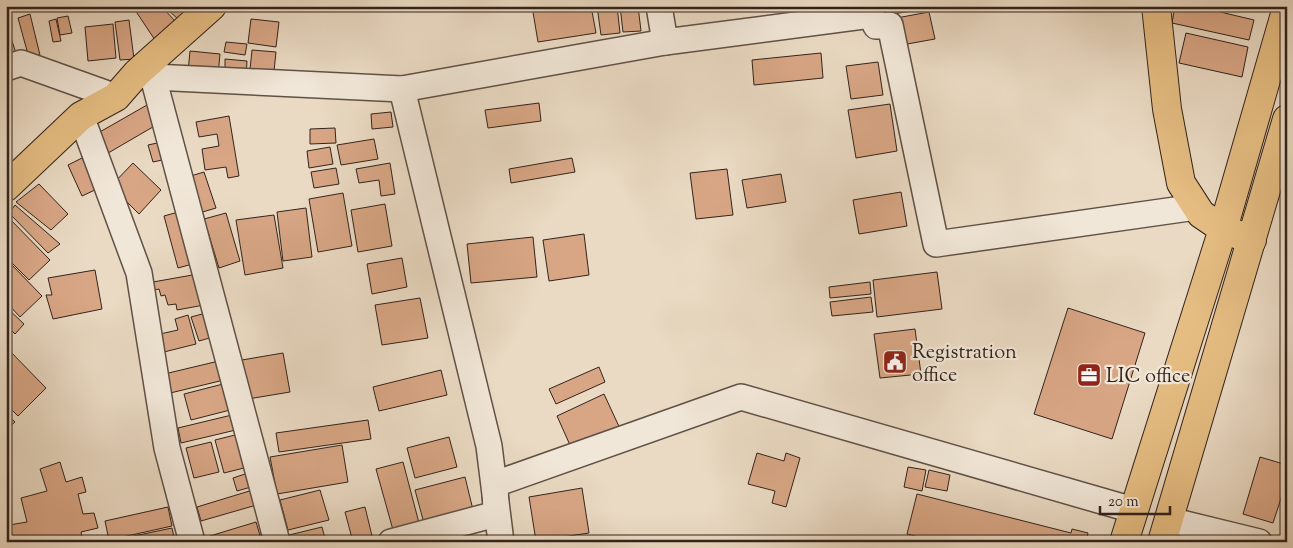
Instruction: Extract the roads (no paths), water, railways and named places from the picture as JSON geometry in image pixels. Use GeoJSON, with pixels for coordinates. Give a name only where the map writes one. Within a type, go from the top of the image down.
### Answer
{"type":"FeatureCollection","features":[{"type":"Feature","properties":{"kind":"main road"},"geometry":{"type":"LineString","coordinates":[[6,188],[81,116],[116,97],[145,75],[212,6]]}},
{"type":"Feature","properties":{"kind":"main road"},"geometry":{"type":"LineString","coordinates":[[1156,6],[1167,109],[1181,183],[1201,214],[1223,229],[1252,240]]}},
{"type":"Feature","properties":{"kind":"main road"},"geometry":{"type":"LineString","coordinates":[[1124,542],[1223,229],[1287,7]]}},
{"type":"Feature","properties":{"kind":"main road"},"geometry":{"type":"LineString","coordinates":[[1165,531],[1287,119]]}},
{"type":"Feature","properties":{"kind":"street"},"geometry":{"type":"LineString","coordinates":[[659,6],[664,42]]}},
{"type":"Feature","properties":{"kind":"street"},"geometry":{"type":"LineString","coordinates":[[277,542],[145,75],[402,90],[817,14],[871,11],[876,26],[890,25],[936,244],[1196,207]]}},
{"type":"Feature","properties":{"kind":"street"},"geometry":{"type":"LineString","coordinates":[[6,68],[21,63],[116,97]]}},
{"type":"Feature","properties":{"kind":"street"},"geometry":{"type":"LineString","coordinates":[[402,90],[487,437],[495,484],[500,542]]}},
{"type":"Feature","properties":{"kind":"street"},"geometry":{"type":"LineString","coordinates":[[81,116],[138,273],[167,448],[192,542]]}},
{"type":"Feature","properties":{"kind":"street"},"geometry":{"type":"LineString","coordinates":[[495,484],[741,397],[1133,510]]}},
{"type":"Feature","properties":{"kind":"street"},"geometry":{"type":"LineString","coordinates":[[391,542],[496,514],[495,484]]}},
{"type":"Feature","properties":{"kind":"street"},"geometry":{"type":"LineString","coordinates":[[1165,531],[1259,542]]}},
{"type":"Feature","properties":{"kind":"place","name":"Registration office"},"geometry":{"type":"Point","coordinates":[895,362]}},
{"type":"Feature","properties":{"kind":"place","name":"LIC office"},"geometry":{"type":"Point","coordinates":[1089,375]}}]}
